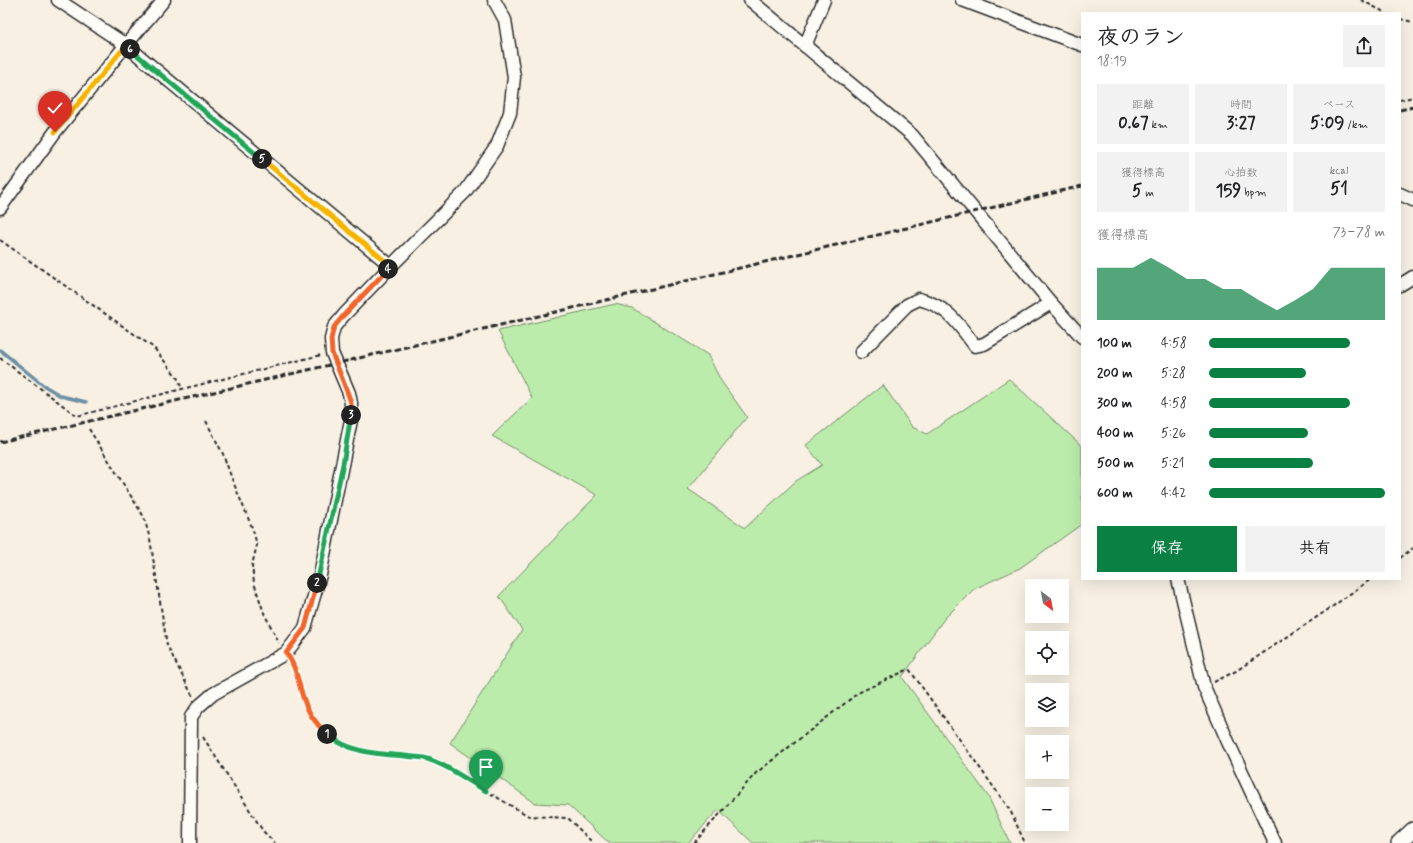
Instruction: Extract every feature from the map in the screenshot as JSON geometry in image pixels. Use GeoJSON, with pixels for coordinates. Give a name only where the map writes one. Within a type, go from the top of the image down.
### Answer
{"type":"FeatureCollection","features":[{"type":"Feature","properties":{"kind":"street"},"geometry":{"type":"LineString","coordinates":[[58,0],[126,45],[391,266]]}},
{"type":"Feature","properties":{"kind":"street"},"geometry":{"type":"LineString","coordinates":[[0,208],[55,132],[164,0]]}},
{"type":"Feature","properties":{"kind":"street"},"geometry":{"type":"LineString","coordinates":[[190,843],[191,717],[198,707],[213,694],[286,653],[305,628],[320,575],[351,420],[351,403],[332,353],[331,339],[334,327],[391,266],[465,192],[497,146],[510,113],[514,77],[505,20],[494,0]]}},
{"type":"Feature","properties":{"kind":"street"},"geometry":{"type":"LineString","coordinates":[[750,0],[912,135],[1051,303],[1081,336]]}},
{"type":"Feature","properties":{"kind":"street"},"geometry":{"type":"LineString","coordinates":[[805,46],[824,0]]}},
{"type":"Feature","properties":{"kind":"street"},"geometry":{"type":"LineString","coordinates":[[962,0],[1081,46]]}},
{"type":"Feature","properties":{"kind":"street"},"geometry":{"type":"LineString","coordinates":[[1401,194],[1413,200]]}},
{"type":"Feature","properties":{"kind":"street"},"geometry":{"type":"LineString","coordinates":[[1401,284],[1413,277]]}},
{"type":"Feature","properties":{"kind":"street"},"geometry":{"type":"LineString","coordinates":[[861,352],[907,305],[919,299],[932,302],[944,310],[957,322],[974,346],[984,344],[1051,303]]}},
{"type":"Feature","properties":{"kind":"street"},"geometry":{"type":"LineString","coordinates":[[1178,580],[1204,687],[1275,843]]}},
{"type":"Feature","properties":{"kind":"street"},"geometry":{"type":"LineString","coordinates":[[1400,843],[1413,830]]}},
{"type":"Feature","properties":{"kind":"path"},"geometry":{"type":"LineString","coordinates":[[1361,0],[1384,12]]}},
{"type":"Feature","properties":{"kind":"path"},"geometry":{"type":"LineString","coordinates":[[1401,19],[1413,22]]}},
{"type":"Feature","properties":{"kind":"path"},"geometry":{"type":"LineString","coordinates":[[1401,100],[1413,97]]}},
{"type":"Feature","properties":{"kind":"path"},"geometry":{"type":"LineString","coordinates":[[0,240],[154,348],[177,377],[182,389]]}},
{"type":"Feature","properties":{"kind":"path"},"geometry":{"type":"LineString","coordinates":[[0,358],[77,416],[332,353]]}},
{"type":"Feature","properties":{"kind":"path"},"geometry":{"type":"LineString","coordinates":[[206,421],[223,454],[253,530],[257,545],[252,565],[254,583],[264,613],[276,639],[291,659],[303,699],[312,717],[322,729],[334,740],[346,746],[369,753],[424,758],[443,766],[529,816],[568,818],[593,843]]}},
{"type":"Feature","properties":{"kind":"path"},"geometry":{"type":"LineString","coordinates":[[88,429],[144,517],[150,539],[167,645],[198,707]]}},
{"type":"Feature","properties":{"kind":"path"},"geometry":{"type":"LineString","coordinates":[[1401,557],[1413,548]]}},
{"type":"Feature","properties":{"kind":"path"},"geometry":{"type":"LineString","coordinates":[[1204,687],[1236,671],[1370,580]]}},
{"type":"Feature","properties":{"kind":"path"},"geometry":{"type":"LineString","coordinates":[[694,843],[756,773],[858,693],[909,669],[1010,810],[1025,843]]}},
{"type":"Feature","properties":{"kind":"path"},"geometry":{"type":"LineString","coordinates":[[191,717],[263,831],[275,843]]}},
{"type":"Feature","properties":{"kind":"green space"},"geometry":{"type":"Polygon","coordinates":[[[615,304],[632,308],[708,355],[721,381],[747,417],[688,489],[745,528],[796,481],[822,465],[806,445],[883,385],[912,427],[927,434],[1009,379],[1081,445],[1081,525],[1020,568],[974,589],[944,619],[902,677],[988,796],[1010,843],[753,843],[718,810],[688,843],[609,843],[568,805],[535,803],[450,743],[522,630],[499,596],[597,495],[492,436],[532,398],[498,331],[615,304]]]}},
{"type":"Feature","properties":{"kind":"waterway"},"geometry":{"type":"LineString","coordinates":[[0,350],[43,385],[61,396],[86,402]]}},
{"type":"Feature","properties":{"kind":"railway"},"geometry":{"type":"LineString","coordinates":[[1401,110],[1413,107]]}},
{"type":"Feature","properties":{"kind":"railway"},"geometry":{"type":"LineString","coordinates":[[0,442],[556,312],[1081,186]]}},
{"type":"Feature","properties":{"kind":"route"},"geometry":{"type":"LineString","coordinates":[[55,132],[126,45],[391,266],[334,327],[331,339],[332,353],[335,363],[344,380],[351,403],[351,420],[320,575],[305,628],[286,653],[291,659],[303,699],[312,717],[334,740],[346,746],[369,753],[424,758],[443,766],[486,791]]}}]}
